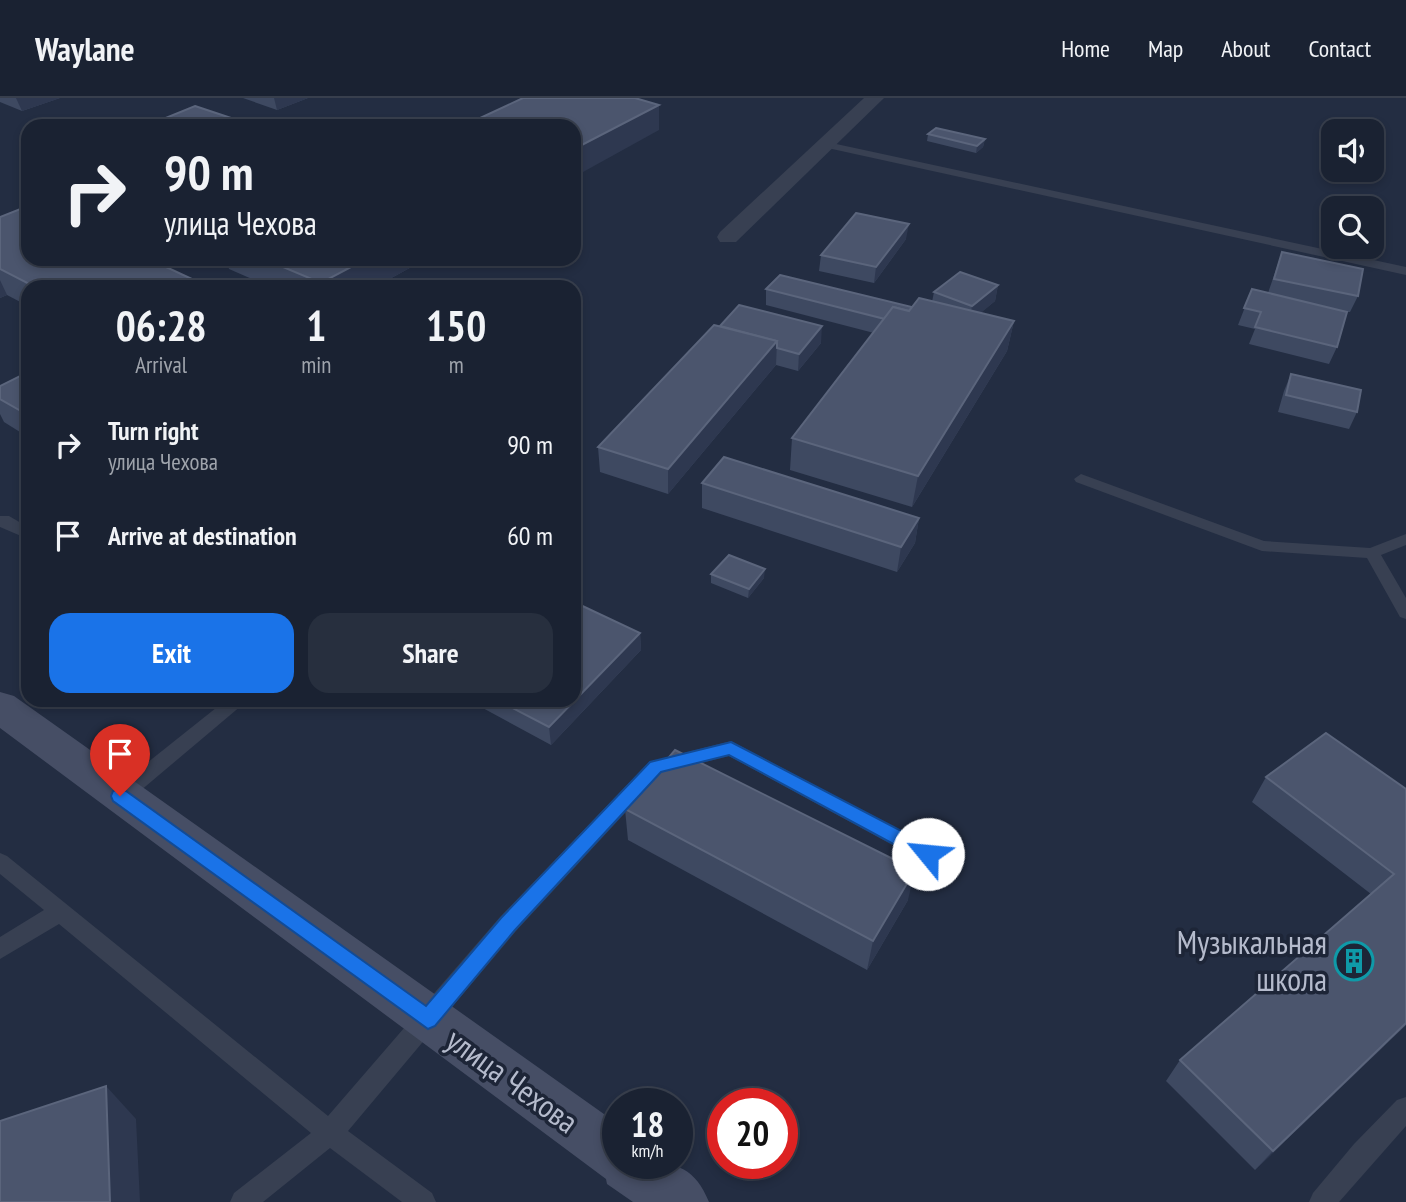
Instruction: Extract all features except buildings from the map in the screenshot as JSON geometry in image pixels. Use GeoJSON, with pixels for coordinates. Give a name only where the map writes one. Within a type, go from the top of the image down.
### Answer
{"type":"FeatureCollection","features":[{"type":"Feature","properties":{"kind":"main road","name":"улица Чехова"},"geometry":{"type":"LineString","coordinates":[[0,707],[602,1145]]}},
{"type":"Feature","properties":{"kind":"main road"},"geometry":{"type":"LineString","coordinates":[[648,1179],[681,1202]]}},
{"type":"Feature","properties":{"kind":"street"},"geometry":{"type":"LineString","coordinates":[[728,237],[875,98]]}},
{"type":"Feature","properties":{"kind":"lane"},"geometry":{"type":"LineString","coordinates":[[827,145],[1406,271]]}},
{"type":"Feature","properties":{"kind":"lane"},"geometry":{"type":"LineString","coordinates":[[1082,479],[1262,546],[1372,554],[1406,539]]}},
{"type":"Feature","properties":{"kind":"lane"},"geometry":{"type":"LineString","coordinates":[[0,522],[4,520],[21,530]]}},
{"type":"Feature","properties":{"kind":"lane"},"geometry":{"type":"LineString","coordinates":[[1372,554],[1406,613]]}},
{"type":"Feature","properties":{"kind":"lane"},"geometry":{"type":"LineString","coordinates":[[120,796],[230,707]]}},
{"type":"Feature","properties":{"kind":"lane"},"geometry":{"type":"LineString","coordinates":[[243,1202],[330,1133],[508,924],[656,766],[731,748],[928,854]]}},
{"type":"Feature","properties":{"kind":"lane"},"geometry":{"type":"LineString","coordinates":[[0,862],[330,1133],[423,1202]]}},
{"type":"Feature","properties":{"kind":"lane"},"geometry":{"type":"LineString","coordinates":[[0,949],[61,911]]}},
{"type":"Feature","properties":{"kind":"lane"},"geometry":{"type":"LineString","coordinates":[[1322,1202],[1363,1153],[1406,1109]]}},
{"type":"Feature","properties":{"kind":"place","name":"Музыкальная школа"},"geometry":{"type":"Point","coordinates":[1354,961]}},
{"type":"Feature","properties":{"kind":"route"},"geometry":{"type":"LineString","coordinates":[[120,796],[428,1019],[508,924],[656,766],[731,748],[928,854]]}}]}
